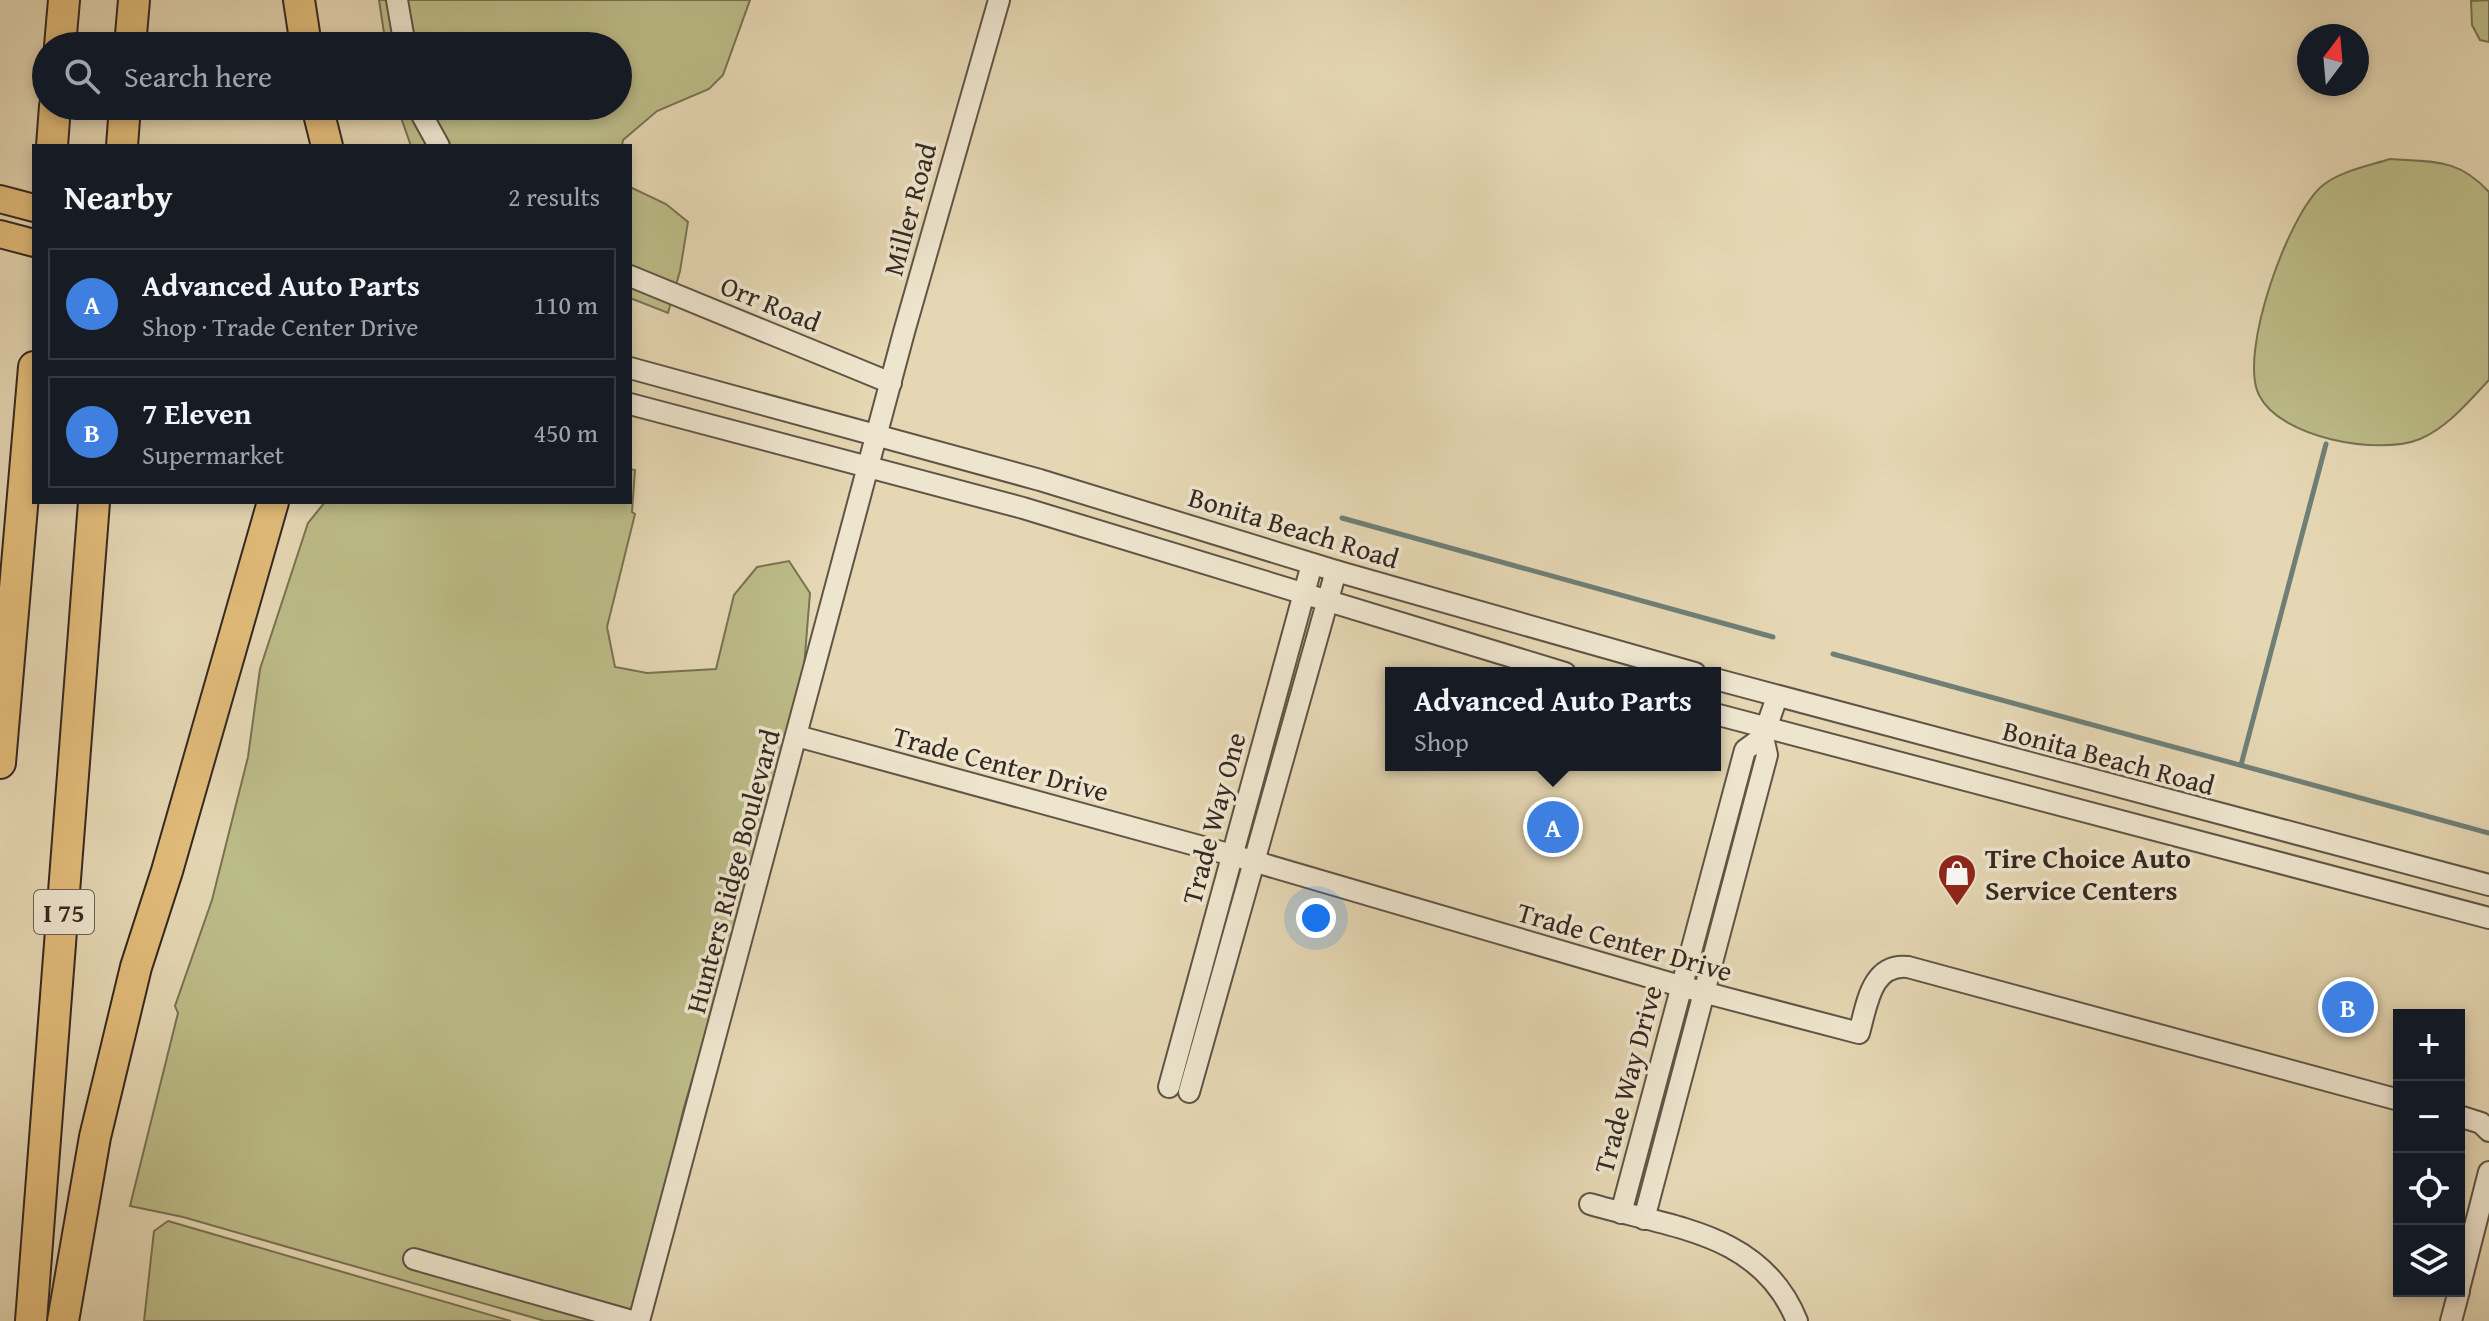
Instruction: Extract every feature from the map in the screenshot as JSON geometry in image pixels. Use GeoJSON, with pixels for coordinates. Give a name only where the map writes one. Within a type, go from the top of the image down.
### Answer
{"type":"FeatureCollection","features":[{"type":"Feature","properties":{"kind":"highway"},"geometry":{"type":"LineString","coordinates":[[61,32],[64,0]]}},
{"type":"Feature","properties":{"kind":"highway"},"geometry":{"type":"LineString","coordinates":[[131,32],[134,0]]}},
{"type":"Feature","properties":{"kind":"highway"},"geometry":{"type":"LineString","coordinates":[[299,0],[304,32]]}},
{"type":"Feature","properties":{"kind":"highway"},"geometry":{"type":"LineString","coordinates":[[52,144],[54,120]]}},
{"type":"Feature","properties":{"kind":"highway"},"geometry":{"type":"LineString","coordinates":[[122,144],[124,120]]}},
{"type":"Feature","properties":{"kind":"highway"},"geometry":{"type":"LineString","coordinates":[[319,120],[325,144]]}},
{"type":"Feature","properties":{"kind":"highway"},"geometry":{"type":"LineString","coordinates":[[0,763],[32,390]]}},
{"type":"Feature","properties":{"kind":"highway","name":"I 75"},"geometry":{"type":"LineString","coordinates":[[31,1321],[94,504]]}},
{"type":"Feature","properties":{"kind":"highway"},"geometry":{"type":"LineString","coordinates":[[63,1321],[95,1137],[132,981],[167,871],[272,504]]}},
{"type":"Feature","properties":{"kind":"main road"},"geometry":{"type":"LineString","coordinates":[[0,199],[32,207]]}},
{"type":"Feature","properties":{"kind":"main road"},"geometry":{"type":"LineString","coordinates":[[0,234],[32,242]]}},
{"type":"Feature","properties":{"kind":"street"},"geometry":{"type":"LineString","coordinates":[[397,0],[403,32]]}},
{"type":"Feature","properties":{"kind":"street","name":"Miller Road"},"geometry":{"type":"LineString","coordinates":[[877,435],[954,150],[999,0]]}},
{"type":"Feature","properties":{"kind":"street"},"geometry":{"type":"LineString","coordinates":[[425,120],[438,144]]}},
{"type":"Feature","properties":{"kind":"street","name":"Orr Road"},"geometry":{"type":"LineString","coordinates":[[632,277],[891,383]]}},
{"type":"Feature","properties":{"kind":"street","name":"Bonita Beach Road"},"geometry":{"type":"LineString","coordinates":[[632,369],[1040,480],[1312,564],[1674,667]]}},
{"type":"Feature","properties":{"kind":"street"},"geometry":{"type":"LineString","coordinates":[[632,405],[1038,512],[1545,667]]}},
{"type":"Feature","properties":{"kind":"street","name":"Hunters Ridge Boulevard"},"geometry":{"type":"LineString","coordinates":[[639,1321],[877,435]]}},
{"type":"Feature","properties":{"kind":"street","name":"Trade Way One"},"geometry":{"type":"LineString","coordinates":[[1169,1087],[1312,564]]}},
{"type":"Feature","properties":{"kind":"street","name":"Trade Way One"},"geometry":{"type":"LineString","coordinates":[[1189,1092],[1336,571]]}},
{"type":"Feature","properties":{"kind":"street","name":"Bonita Beach Road"},"geometry":{"type":"LineString","coordinates":[[1721,681],[2489,885]]}},
{"type":"Feature","properties":{"kind":"street","name":"Trade Way Drive"},"geometry":{"type":"LineString","coordinates":[[1644,1219],[1767,755],[1765,732],[1777,697]]}},
{"type":"Feature","properties":{"kind":"street"},"geometry":{"type":"LineString","coordinates":[[1721,716],[1765,732],[2489,918]]}},
{"type":"Feature","properties":{"kind":"street","name":"Trade Way Drive"},"geometry":{"type":"LineString","coordinates":[[1621,1213],[1745,750],[1765,732]]}},
{"type":"Feature","properties":{"kind":"street","name":"Trade Center Drive"},"geometry":{"type":"LineString","coordinates":[[797,736],[1232,855],[1680,986],[1859,1033],[1875,981],[1890,968],[1908,967],[2393,1098]]}},
{"type":"Feature","properties":{"kind":"street"},"geometry":{"type":"LineString","coordinates":[[2465,1118],[2481,1123],[2489,1131]]}},
{"type":"Feature","properties":{"kind":"street"},"geometry":{"type":"LineString","coordinates":[[2465,1266],[2489,1172]]}},
{"type":"Feature","properties":{"kind":"street","name":"Trade Way Drive"},"geometry":{"type":"LineString","coordinates":[[1590,1204],[1736,1247],[1754,1259],[1787,1297],[1797,1321]]}},
{"type":"Feature","properties":{"kind":"street"},"geometry":{"type":"LineString","coordinates":[[414,1259],[632,1321]]}},
{"type":"Feature","properties":{"kind":"street"},"geometry":{"type":"LineString","coordinates":[[2451,1321],[2457,1297]]}},
{"type":"Feature","properties":{"kind":"green space"},"geometry":{"type":"Polygon","coordinates":[[[379,0],[750,0],[723,75],[709,89],[657,111],[623,140],[622,144],[410,144],[402,120],[632,120],[632,32],[384,32],[379,0]]]}},
{"type":"Feature","properties":{"kind":"green space"},"geometry":{"type":"Polygon","coordinates":[[[2489,0],[2489,42],[2480,40],[2472,25],[2471,1],[2489,0]]]}},
{"type":"Feature","properties":{"kind":"green space"},"geometry":{"type":"Polygon","coordinates":[[[2390,159],[2455,167],[2489,192],[2489,380],[2449,421],[2420,439],[2380,445],[2332,440],[2287,422],[2270,410],[2259,395],[2254,375],[2261,318],[2282,254],[2309,202],[2322,186],[2337,176],[2390,159]]]}},
{"type":"Feature","properties":{"kind":"green space"},"geometry":{"type":"Polygon","coordinates":[[[632,188],[666,204],[688,222],[680,271],[668,313],[632,299],[632,188]]]}},
{"type":"Feature","properties":{"kind":"green space"},"geometry":{"type":"Polygon","coordinates":[[[632,469],[635,470],[632,512],[635,514],[607,627],[615,667],[647,673],[716,669],[734,595],[757,567],[789,561],[810,593],[801,704],[683,1111],[633,1321],[545,1321],[183,1217],[130,1206],[178,1013],[175,1006],[212,900],[248,757],[260,669],[308,523],[323,504],[632,504],[632,469]]]}},
{"type":"Feature","properties":{"kind":"green space"},"geometry":{"type":"Polygon","coordinates":[[[168,1221],[511,1321],[144,1321],[154,1231],[168,1221]]]}},
{"type":"Feature","properties":{"kind":"waterway"},"geometry":{"type":"LineString","coordinates":[[2241,765],[2326,444]]}},
{"type":"Feature","properties":{"kind":"waterway"},"geometry":{"type":"LineString","coordinates":[[1342,518],[1773,637]]}},
{"type":"Feature","properties":{"kind":"waterway"},"geometry":{"type":"LineString","coordinates":[[1833,654],[2489,833]]}},
{"type":"Feature","properties":{"kind":"place","name":"Advanced Auto Parts"},"geometry":{"type":"Point","coordinates":[1553,827]}},
{"type":"Feature","properties":{"kind":"place","name":"Tire Choice Auto Service Centers"},"geometry":{"type":"Point","coordinates":[1957,907]}},
{"type":"Feature","properties":{"kind":"place","name":"7 Eleven"},"geometry":{"type":"Point","coordinates":[2348,1007]}}]}
